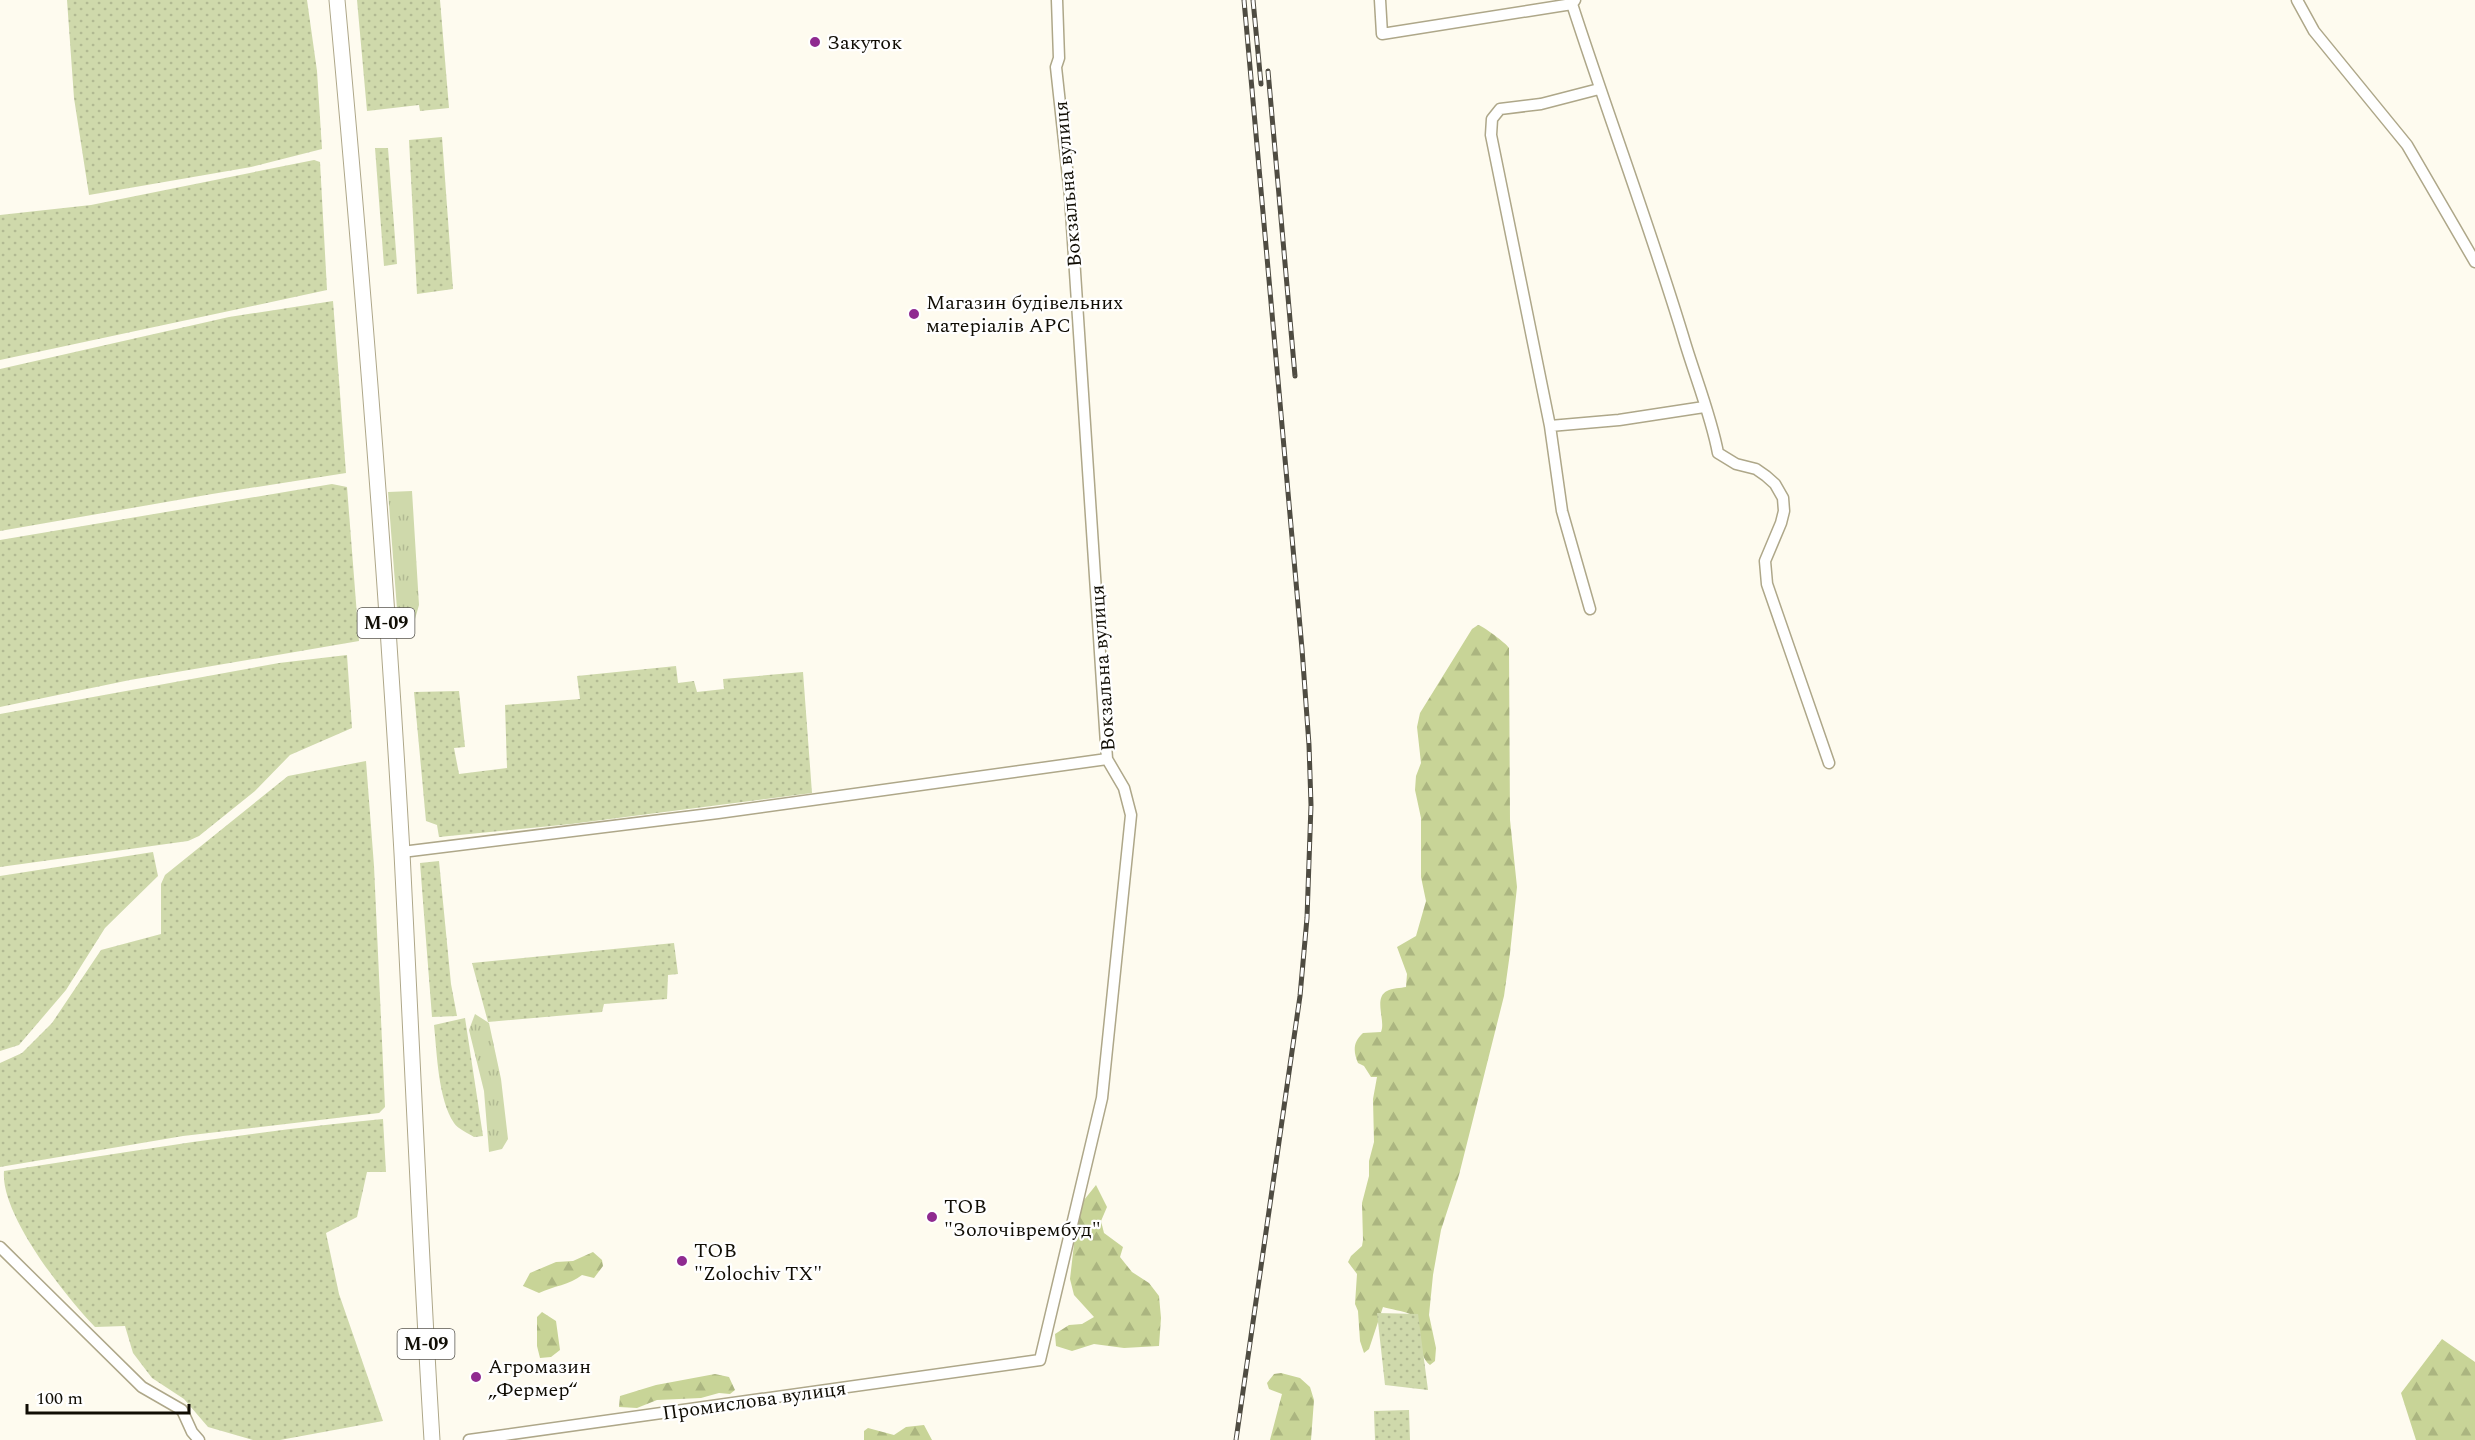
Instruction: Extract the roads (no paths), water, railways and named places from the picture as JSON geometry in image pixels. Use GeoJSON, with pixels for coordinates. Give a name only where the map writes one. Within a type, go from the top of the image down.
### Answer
{"type":"FeatureCollection","features":[{"type":"Feature","properties":{"kind":"highway","name":"М-09"},"geometry":{"type":"LineString","coordinates":[[337,0],[357,224],[402,852],[432,1440]]}},
{"type":"Feature","properties":{"kind":"street","name":"Вокзальна вулиця"},"geometry":{"type":"LineString","coordinates":[[1040,1360],[1103,1087],[1131,815],[1124,788],[1107,759],[1070,196],[1056,67],[1059,58],[1057,0]]}},
{"type":"Feature","properties":{"kind":"street"},"geometry":{"type":"LineString","coordinates":[[1380,0],[1382,33],[1573,2],[1599,89],[1664,275],[1704,407],[1714,432],[1718,453],[1736,464],[1761,472],[1775,484],[1783,498],[1784,511],[1781,523],[1765,561],[1767,584],[1828,763]]}},
{"type":"Feature","properties":{"kind":"street"},"geometry":{"type":"LineString","coordinates":[[2297,0],[2314,31],[2407,146],[2475,262]]}},
{"type":"Feature","properties":{"kind":"street"},"geometry":{"type":"LineString","coordinates":[[1590,609],[1563,511],[1550,426],[1491,135],[1492,119],[1500,110],[1541,104],[1599,89]]}},
{"type":"Feature","properties":{"kind":"street"},"geometry":{"type":"LineString","coordinates":[[1550,426],[1618,420],[1704,407]]}},
{"type":"Feature","properties":{"kind":"street"},"geometry":{"type":"LineString","coordinates":[[402,852],[718,813],[1107,759]]}},
{"type":"Feature","properties":{"kind":"street"},"geometry":{"type":"LineString","coordinates":[[0,1247],[142,1387],[182,1410],[192,1432],[199,1440]]}},
{"type":"Feature","properties":{"kind":"street","name":"Промислова вулиця"},"geometry":{"type":"LineString","coordinates":[[469,1440],[1040,1360]]}},
{"type":"Feature","properties":{"kind":"railway"},"geometry":{"type":"LineString","coordinates":[[1236,1440],[1300,996],[1307,918],[1311,805],[1302,649],[1244,0]]}},
{"type":"Feature","properties":{"kind":"railway"},"geometry":{"type":"LineString","coordinates":[[1253,0],[1261,84]]}},
{"type":"Feature","properties":{"kind":"railway"},"geometry":{"type":"LineString","coordinates":[[1268,71],[1295,376]]}},
{"type":"Feature","properties":{"kind":"place","name":"Закуток"},"geometry":{"type":"Point","coordinates":[815,42]}},
{"type":"Feature","properties":{"kind":"place","name":"Магазин будівельних матеріалів APC"},"geometry":{"type":"Point","coordinates":[914,314]}},
{"type":"Feature","properties":{"kind":"place","name":"ТОВ \"Золочіврембуд\""},"geometry":{"type":"Point","coordinates":[932,1217]}},
{"type":"Feature","properties":{"kind":"place","name":"ТОВ \"Zolochiv TX\""},"geometry":{"type":"Point","coordinates":[682,1261]}},
{"type":"Feature","properties":{"kind":"place","name":"Агромазин „Фермер“"},"geometry":{"type":"Point","coordinates":[476,1377]}}]}
